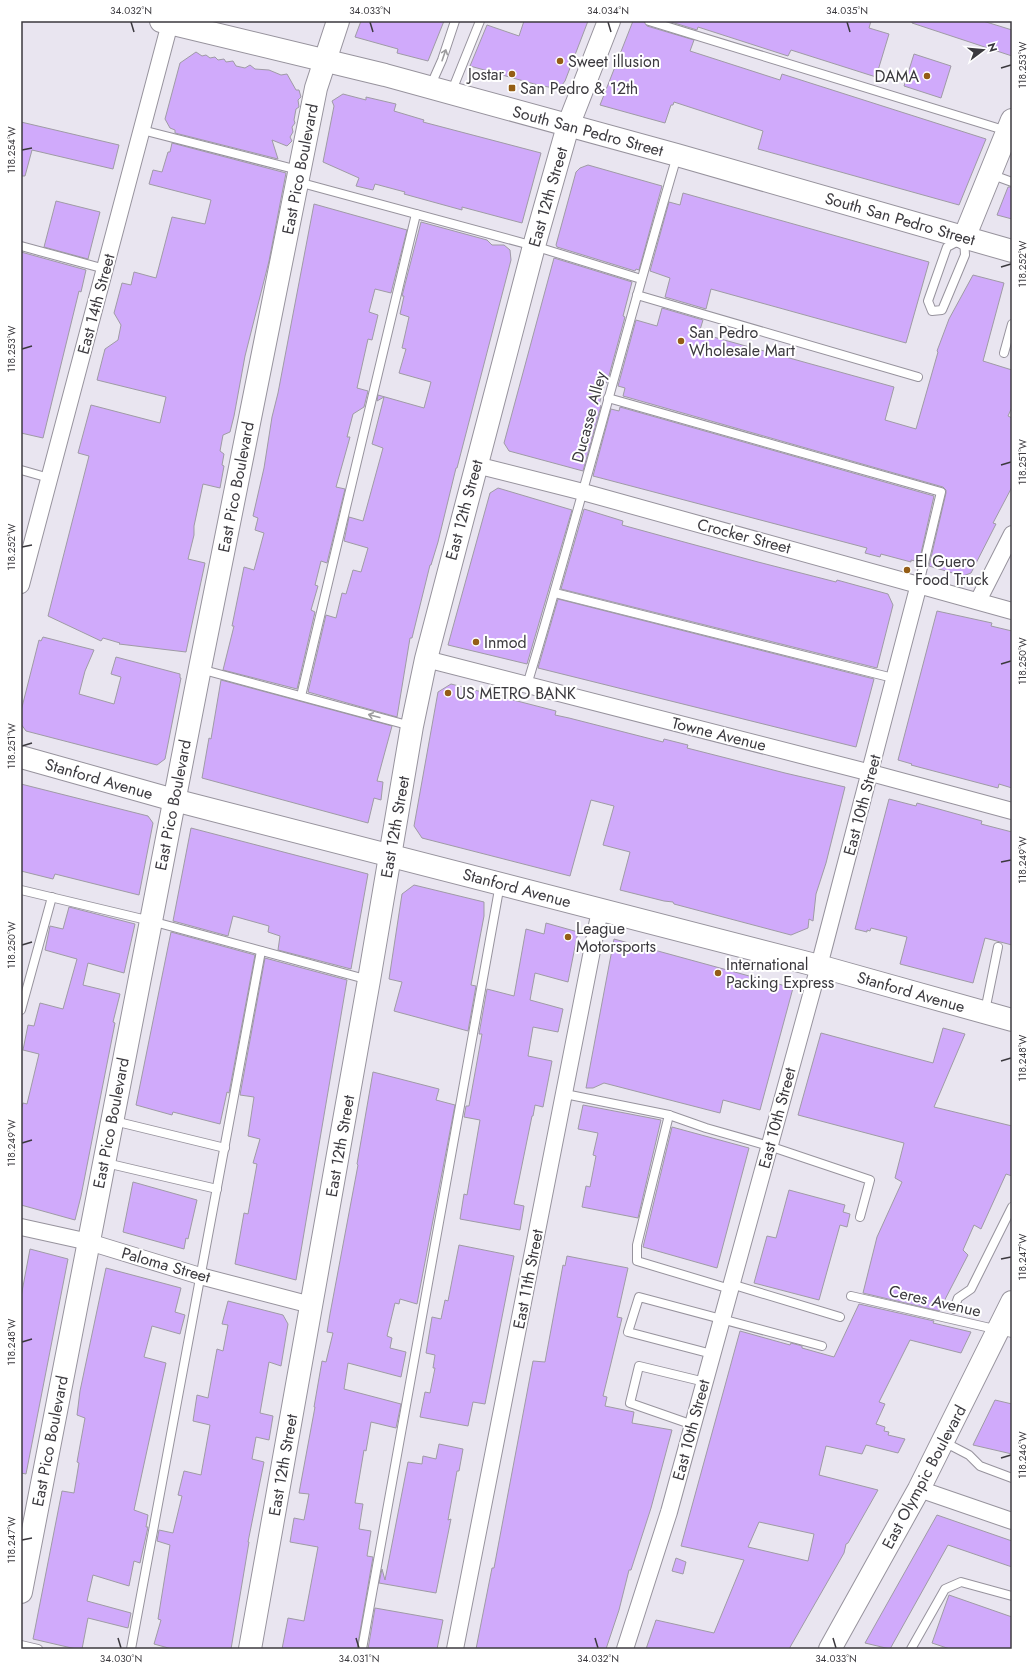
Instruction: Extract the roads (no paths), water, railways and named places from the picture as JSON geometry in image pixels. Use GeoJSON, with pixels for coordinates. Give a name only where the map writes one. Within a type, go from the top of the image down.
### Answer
{"type":"FeatureCollection","features":[{"type":"Feature","properties":{"kind":"street","name":"East Pico Boulevard"},"geometry":{"type":"LineString","coordinates":[[21,1592],[111,1120],[316,88],[338,21]]}},
{"type":"Feature","properties":{"kind":"street","name":"East 12th Street"},"geometry":{"type":"LineString","coordinates":[[250,1649],[369,980],[412,726],[426,659],[534,246],[568,126],[609,21]]}},
{"type":"Feature","properties":{"kind":"street","name":"South San Pedro Street"},"geometry":{"type":"LineString","coordinates":[[166,22],[325,59],[677,156],[1012,251]]}},
{"type":"Feature","properties":{"kind":"street","name":"East 14th Street"},"geometry":{"type":"LineString","coordinates":[[21,585],[142,130],[166,22]]}},
{"type":"Feature","properties":{"kind":"street"},"geometry":{"type":"LineString","coordinates":[[964,238],[1010,125]]}},
{"type":"Feature","properties":{"kind":"street","name":"Crocker Street"},"geometry":{"type":"LineString","coordinates":[[476,465],[582,492],[919,584],[1012,611]]}},
{"type":"Feature","properties":{"kind":"street"},"geometry":{"type":"LineString","coordinates":[[978,601],[1012,534]]}},
{"type":"Feature","properties":{"kind":"street","name":"East 10th Street"},"geometry":{"type":"LineString","coordinates":[[625,1649],[669,1512],[705,1382],[871,773],[919,584]]}},
{"type":"Feature","properties":{"kind":"street","name":"Towne Avenue"},"geometry":{"type":"LineString","coordinates":[[426,659],[871,773],[1012,811]]}},
{"type":"Feature","properties":{"kind":"street","name":"Stanford Avenue"},"geometry":{"type":"LineString","coordinates":[[21,756],[174,800],[819,966],[1012,1020]]}},
{"type":"Feature","properties":{"kind":"street","name":"East 11th Street"},"geometry":{"type":"LineString","coordinates":[[455,1649],[600,910]]}},
{"type":"Feature","properties":{"kind":"street","name":"Paloma Street"},"geometry":{"type":"LineString","coordinates":[[21,1227],[88,1242],[200,1276],[311,1305]]}},
{"type":"Feature","properties":{"kind":"street","name":"East Olympic Boulevard"},"geometry":{"type":"LineString","coordinates":[[832,1649],[1005,1332],[1012,1302]]}},
{"type":"Feature","properties":{"kind":"street"},"geometry":{"type":"LineString","coordinates":[[920,1490],[1012,1521]]}},
{"type":"Feature","properties":{"kind":"lane"},"geometry":{"type":"LineString","coordinates":[[430,88],[442,60],[455,21]]}},
{"type":"Feature","properties":{"kind":"lane"},"geometry":{"type":"LineString","coordinates":[[450,94],[480,21]]}},
{"type":"Feature","properties":{"kind":"lane"},"geometry":{"type":"LineString","coordinates":[[649,21],[1010,125]]}},
{"type":"Feature","properties":{"kind":"lane"},"geometry":{"type":"LineString","coordinates":[[142,130],[299,176],[416,214],[534,246],[641,279]]}},
{"type":"Feature","properties":{"kind":"lane","name":"Ducasse Alley"},"geometry":{"type":"LineString","coordinates":[[527,685],[555,593],[636,295],[677,156]]}},
{"type":"Feature","properties":{"kind":"lane"},"geometry":{"type":"LineString","coordinates":[[990,174],[1012,182]]}},
{"type":"Feature","properties":{"kind":"lane"},"geometry":{"type":"LineString","coordinates":[[301,696],[416,214]]}},
{"type":"Feature","properties":{"kind":"lane"},"geometry":{"type":"LineString","coordinates":[[964,238],[965,255],[942,310],[932,311],[928,301],[947,247],[964,238]]}},
{"type":"Feature","properties":{"kind":"lane"},"geometry":{"type":"LineString","coordinates":[[21,246],[105,269]]}},
{"type":"Feature","properties":{"kind":"lane"},"geometry":{"type":"LineString","coordinates":[[636,295],[918,377]]}},
{"type":"Feature","properties":{"kind":"lane"},"geometry":{"type":"LineString","coordinates":[[1004,353],[1012,324]]}},
{"type":"Feature","properties":{"kind":"lane"},"geometry":{"type":"LineString","coordinates":[[608,398],[941,492],[919,584]]}},
{"type":"Feature","properties":{"kind":"lane"},"geometry":{"type":"LineString","coordinates":[[21,470],[49,478]]}},
{"type":"Feature","properties":{"kind":"lane"},"geometry":{"type":"LineString","coordinates":[[555,593],[894,678]]}},
{"type":"Feature","properties":{"kind":"lane"},"geometry":{"type":"LineString","coordinates":[[200,668],[412,726]]}},
{"type":"Feature","properties":{"kind":"lane"},"geometry":{"type":"LineString","coordinates":[[362,1649],[500,883]]}},
{"type":"Feature","properties":{"kind":"lane"},"geometry":{"type":"LineString","coordinates":[[21,890],[151,921],[369,980]]}},
{"type":"Feature","properties":{"kind":"lane"},"geometry":{"type":"LineString","coordinates":[[21,1010],[52,897]]}},
{"type":"Feature","properties":{"kind":"lane"},"geometry":{"type":"LineString","coordinates":[[984,1013],[998,947]]}},
{"type":"Feature","properties":{"kind":"lane"},"geometry":{"type":"LineString","coordinates":[[131,1649],[261,951]]}},
{"type":"Feature","properties":{"kind":"lane"},"geometry":{"type":"LineString","coordinates":[[565,1094],[669,1115],[706,1128],[769,1146],[870,1180],[860,1217]]}},
{"type":"Feature","properties":{"kind":"lane"},"geometry":{"type":"LineString","coordinates":[[669,1115],[637,1245],[637,1262],[840,1317]]}},
{"type":"Feature","properties":{"kind":"lane"},"geometry":{"type":"LineString","coordinates":[[111,1120],[225,1148]]}},
{"type":"Feature","properties":{"kind":"lane"},"geometry":{"type":"LineString","coordinates":[[103,1162],[217,1189]]}},
{"type":"Feature","properties":{"kind":"lane"},"geometry":{"type":"LineString","coordinates":[[954,1309],[958,1298],[971,1289],[1012,1207]]}},
{"type":"Feature","properties":{"kind":"lane","name":"Ceres Avenue"},"geometry":{"type":"LineString","coordinates":[[851,1296],[1005,1332]]}},
{"type":"Feature","properties":{"kind":"lane"},"geometry":{"type":"LineString","coordinates":[[712,1354],[628,1332],[638,1297],[822,1346]]}},
{"type":"Feature","properties":{"kind":"lane"},"geometry":{"type":"LineString","coordinates":[[693,1425],[630,1403],[639,1366],[705,1382]]}},
{"type":"Feature","properties":{"kind":"lane"},"geometry":{"type":"LineString","coordinates":[[944,1442],[969,1455],[980,1466],[1012,1478]]}},
{"type":"Feature","properties":{"kind":"lane"},"geometry":{"type":"LineString","coordinates":[[911,1649],[945,1589],[961,1582],[1012,1596]]}},
{"type":"Feature","properties":{"kind":"lane"},"geometry":{"type":"LineString","coordinates":[[21,1645],[38,1649]]}},
{"type":"Feature","properties":{"kind":"place","name":"Sweet illusion"},"geometry":{"type":"Point","coordinates":[560,61]}},
{"type":"Feature","properties":{"kind":"place","name":"Jostar"},"geometry":{"type":"Point","coordinates":[512,74]}},
{"type":"Feature","properties":{"kind":"place","name":"DAMA"},"geometry":{"type":"Point","coordinates":[927,76]}},
{"type":"Feature","properties":{"kind":"place","name":"San Pedro & 12th"},"geometry":{"type":"Point","coordinates":[512,88]}},
{"type":"Feature","properties":{"kind":"place","name":"San Pedro Wholesale Mart"},"geometry":{"type":"Point","coordinates":[681,341]}},
{"type":"Feature","properties":{"kind":"place","name":"El Guero Food Truck"},"geometry":{"type":"Point","coordinates":[907,570]}},
{"type":"Feature","properties":{"kind":"place","name":"Inmod"},"geometry":{"type":"Point","coordinates":[476,642]}},
{"type":"Feature","properties":{"kind":"place","name":"US METRO BANK"},"geometry":{"type":"Point","coordinates":[448,693]}},
{"type":"Feature","properties":{"kind":"place","name":"League Motorsports"},"geometry":{"type":"Point","coordinates":[568,937]}},
{"type":"Feature","properties":{"kind":"place","name":"International Packing Express"},"geometry":{"type":"Point","coordinates":[718,973]}}]}
